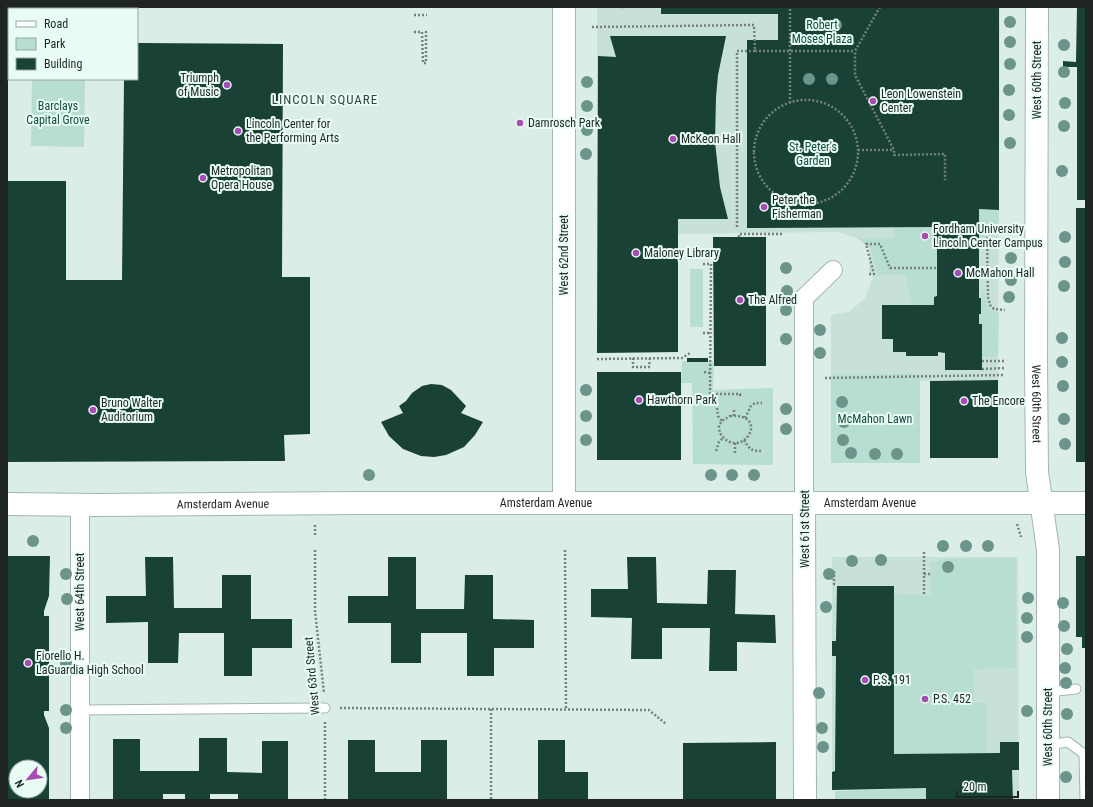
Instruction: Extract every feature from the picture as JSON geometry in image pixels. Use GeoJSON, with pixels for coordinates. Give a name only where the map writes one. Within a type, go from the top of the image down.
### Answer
{"type":"FeatureCollection","features":[{"type":"Feature","properties":{"kind":"street","name":"West 62nd Street"},"geometry":{"type":"LineString","coordinates":[[564,7],[564,503]]}},
{"type":"Feature","properties":{"kind":"street","name":"West 60th Street"},"geometry":{"type":"LineString","coordinates":[[1037,7],[1036,360],[1038,472],[1048,550],[1048,800]]}},
{"type":"Feature","properties":{"kind":"street","name":"West 61st Street"},"geometry":{"type":"LineString","coordinates":[[805,800],[804,298],[833,270]]}},
{"type":"Feature","properties":{"kind":"street","name":"Amsterdam Avenue"},"geometry":{"type":"LineString","coordinates":[[7,504],[1086,503]]}},
{"type":"Feature","properties":{"kind":"street","name":"West 64th Street"},"geometry":{"type":"LineString","coordinates":[[80,504],[80,800]]}},
{"type":"Feature","properties":{"kind":"lane"},"geometry":{"type":"LineString","coordinates":[[1048,692],[1076,689]]}},
{"type":"Feature","properties":{"kind":"lane"},"geometry":{"type":"LineString","coordinates":[[81,710],[325,708]]}},
{"type":"Feature","properties":{"kind":"lane"},"geometry":{"type":"LineString","coordinates":[[1048,745],[1068,742],[1084,754],[1085,800]]}},
{"type":"Feature","properties":{"kind":"path"},"geometry":{"type":"LineString","coordinates":[[790,7],[790,103]]}},
{"type":"Feature","properties":{"kind":"path"},"geometry":{"type":"LineString","coordinates":[[880,7],[855,51],[855,75],[894,150],[894,155],[945,154],[945,180]]}},
{"type":"Feature","properties":{"kind":"path"},"geometry":{"type":"LineString","coordinates":[[414,15],[427,15]]}},
{"type":"Feature","properties":{"kind":"path"},"geometry":{"type":"LineString","coordinates":[[592,27],[754,25],[754,51]]}},
{"type":"Feature","properties":{"kind":"path"},"geometry":{"type":"LineString","coordinates":[[414,32],[422,32],[423,63],[426,63],[427,32]]}},
{"type":"Feature","properties":{"kind":"path"},"geometry":{"type":"LineString","coordinates":[[737,227],[736,51],[855,51]]}},
{"type":"Feature","properties":{"kind":"path"},"geometry":{"type":"LineString","coordinates":[[810,101],[834,108],[840,114],[851,126],[857,142],[858,150],[856,167],[849,182],[844,188],[830,198],[815,204],[805,205],[782,199],[772,191],[759,175],[754,159],[755,142],[761,126],[771,114],[790,103],[810,101]]}},
{"type":"Feature","properties":{"kind":"path"},"geometry":{"type":"LineString","coordinates":[[858,150],[894,150]]}},
{"type":"Feature","properties":{"kind":"path"},"geometry":{"type":"LineString","coordinates":[[805,205],[805,221]]}},
{"type":"Feature","properties":{"kind":"path"},"geometry":{"type":"LineString","coordinates":[[1005,226],[995,227],[987,233],[987,270],[988,301],[994,309],[1005,310]]}},
{"type":"Feature","properties":{"kind":"path"},"geometry":{"type":"LineString","coordinates":[[739,237],[740,234],[782,234]]}},
{"type":"Feature","properties":{"kind":"path"},"geometry":{"type":"LineString","coordinates":[[869,274],[874,274],[866,244],[880,244],[890,268],[936,268]]}},
{"type":"Feature","properties":{"kind":"path"},"geometry":{"type":"LineString","coordinates":[[703,264],[711,264],[712,327],[710,394],[740,394],[740,398]]}},
{"type":"Feature","properties":{"kind":"path"},"geometry":{"type":"LineString","coordinates":[[703,333],[711,333]]}},
{"type":"Feature","properties":{"kind":"path"},"geometry":{"type":"LineString","coordinates":[[597,359],[682,358],[690,353]]}},
{"type":"Feature","properties":{"kind":"path"},"geometry":{"type":"LineString","coordinates":[[633,358],[633,367],[649,367],[650,358]]}},
{"type":"Feature","properties":{"kind":"path"},"geometry":{"type":"LineString","coordinates":[[982,361],[1005,361]]}},
{"type":"Feature","properties":{"kind":"path"},"geometry":{"type":"LineString","coordinates":[[983,369],[1005,368]]}},
{"type":"Feature","properties":{"kind":"path"},"geometry":{"type":"LineString","coordinates":[[704,372],[710,373]]}},
{"type":"Feature","properties":{"kind":"path"},"geometry":{"type":"LineString","coordinates":[[825,378],[1005,374]]}},
{"type":"Feature","properties":{"kind":"path"},"geometry":{"type":"LineString","coordinates":[[745,418],[751,406],[755,403],[762,403]]}},
{"type":"Feature","properties":{"kind":"path"},"geometry":{"type":"LineString","coordinates":[[717,408],[718,416],[722,422]]}},
{"type":"Feature","properties":{"kind":"path"},"geometry":{"type":"LineString","coordinates":[[734,410],[734,416]]}},
{"type":"Feature","properties":{"kind":"path"},"geometry":{"type":"LineString","coordinates":[[730,416],[745,418],[750,423],[752,430],[750,435],[744,440],[735,443],[727,441],[720,435],[719,429],[722,422],[730,416]]}},
{"type":"Feature","properties":{"kind":"path"},"geometry":{"type":"LineString","coordinates":[[716,451],[719,442],[723,438]]}},
{"type":"Feature","properties":{"kind":"path"},"geometry":{"type":"LineString","coordinates":[[744,440],[750,449],[754,451],[762,451]]}},
{"type":"Feature","properties":{"kind":"path"},"geometry":{"type":"LineString","coordinates":[[735,443],[735,453]]}},
{"type":"Feature","properties":{"kind":"path"},"geometry":{"type":"LineString","coordinates":[[1015,518],[1021,537]]}},
{"type":"Feature","properties":{"kind":"path"},"geometry":{"type":"LineString","coordinates":[[315,519],[315,535]]}},
{"type":"Feature","properties":{"kind":"path","name":"West 63rd Street"},"geometry":{"type":"LineString","coordinates":[[315,550],[315,611],[325,708],[325,800]]}},
{"type":"Feature","properties":{"kind":"path"},"geometry":{"type":"LineString","coordinates":[[565,550],[566,709]]}},
{"type":"Feature","properties":{"kind":"path"},"geometry":{"type":"LineString","coordinates":[[924,552],[924,595]]}},
{"type":"Feature","properties":{"kind":"path"},"geometry":{"type":"LineString","coordinates":[[834,571],[834,584],[837,584]]}},
{"type":"Feature","properties":{"kind":"path"},"geometry":{"type":"LineString","coordinates":[[924,574],[931,574]]}},
{"type":"Feature","properties":{"kind":"path"},"geometry":{"type":"LineString","coordinates":[[325,708],[649,710],[666,724]]}},
{"type":"Feature","properties":{"kind":"path"},"geometry":{"type":"LineString","coordinates":[[491,709],[491,800]]}},
{"type":"Feature","properties":{"kind":"shaded area","name":"Fordham University Lincoln Center Campus"},"geometry":{"type":"Polygon","coordinates":[[[597,7],[1000,7],[998,380],[920,381],[920,463],[831,463],[831,315],[849,312],[865,298],[873,277],[869,274],[870,248],[857,238],[837,232],[678,234],[678,352],[597,353],[597,7]]]}},
{"type":"Feature","properties":{"kind":"shaded area","name":"P.S. 452"},"geometry":{"type":"Polygon","coordinates":[[[832,557],[1018,557],[1019,800],[926,800],[926,788],[832,790],[832,557]]]}},
{"type":"Feature","properties":{"kind":"green space","name":"Barclays Capital Grove"},"geometry":{"type":"Polygon","coordinates":[[[32,80],[85,80],[84,147],[31,146],[32,80]]]}},
{"type":"Feature","properties":{"kind":"green space"},"geometry":{"type":"Polygon","coordinates":[[[979,209],[999,210],[999,223],[991,226],[985,234],[985,242],[982,242],[982,238],[979,238],[979,209]]]}},
{"type":"Feature","properties":{"kind":"green space"},"geometry":{"type":"Polygon","coordinates":[[[894,227],[934,227],[934,236],[937,236],[937,296],[934,297],[934,305],[911,305],[906,275],[878,275],[870,248],[857,238],[894,238],[894,227]]]}},
{"type":"Feature","properties":{"kind":"green space"},"geometry":{"type":"Polygon","coordinates":[[[690,269],[703,269],[703,327],[690,327],[690,269]]]}},
{"type":"Feature","properties":{"kind":"green space"},"geometry":{"type":"Polygon","coordinates":[[[982,293],[985,293],[990,309],[995,313],[999,313],[998,357],[982,357],[982,324],[979,324],[979,314],[981,313],[982,293]]]}},
{"type":"Feature","properties":{"kind":"green space"},"geometry":{"type":"Polygon","coordinates":[[[682,361],[714,362],[713,390],[773,388],[773,465],[693,464],[692,383],[681,383],[682,361]]]}},
{"type":"Feature","properties":{"kind":"green space","name":"McMahon Lawn"},"geometry":{"type":"Polygon","coordinates":[[[831,374],[920,374],[920,463],[831,463],[831,374]]]}},
{"type":"Feature","properties":{"kind":"green space"},"geometry":{"type":"Polygon","coordinates":[[[1016,558],[1016,668],[974,669],[974,703],[987,703],[987,753],[894,754],[894,594],[931,595],[930,562],[941,561],[941,559],[1016,558]]]}},
{"type":"Feature","properties":{"kind":"green space"},"geometry":{"type":"Polygon","coordinates":[[[926,788],[926,800],[835,800],[835,791],[926,788]]]}},
{"type":"Feature","properties":{"kind":"building","name":"Leon Lowenstein Center"},"geometry":{"type":"Polygon","coordinates":[[[661,7],[999,7],[999,210],[979,209],[979,298],[981,298],[981,314],[979,314],[979,324],[982,324],[982,370],[945,370],[945,353],[938,352],[938,356],[906,356],[906,352],[893,352],[893,339],[882,339],[882,305],[934,305],[934,297],[937,296],[937,236],[934,236],[934,227],[747,228],[747,40],[778,40],[778,14],[661,14],[661,7]]]}},
{"type":"Feature","properties":{"kind":"building"},"geometry":{"type":"Polygon","coordinates":[[[1077,7],[1086,7],[1086,200],[1077,200],[1077,67],[1063,67],[1063,61],[1076,62],[1077,7]]]}},
{"type":"Feature","properties":{"kind":"building"},"geometry":{"type":"Polygon","coordinates":[[[610,36],[726,36],[718,75],[715,142],[720,187],[728,219],[678,219],[678,352],[597,353],[598,56],[616,57],[610,36]]]}},
{"type":"Feature","properties":{"kind":"building","name":"Metropolitan Opera House"},"geometry":{"type":"Polygon","coordinates":[[[138,43],[283,44],[282,277],[310,277],[310,434],[284,435],[285,461],[7,462],[7,181],[66,181],[66,280],[122,280],[124,80],[138,80],[138,43]]]}},
{"type":"Feature","properties":{"kind":"building"},"geometry":{"type":"Polygon","coordinates":[[[1076,208],[1086,208],[1086,462],[1076,462],[1076,208]]]}},
{"type":"Feature","properties":{"kind":"building","name":"The Alfred"},"geometry":{"type":"Polygon","coordinates":[[[713,237],[766,237],[766,366],[714,366],[713,237]]]}},
{"type":"Feature","properties":{"kind":"building"},"geometry":{"type":"Polygon","coordinates":[[[687,358],[708,358],[708,362],[687,362],[687,358]]]}},
{"type":"Feature","properties":{"kind":"building","name":"Hawthorn Park"},"geometry":{"type":"Polygon","coordinates":[[[597,372],[681,372],[681,460],[597,460],[597,372]]]}},
{"type":"Feature","properties":{"kind":"building","name":"The Encore"},"geometry":{"type":"Polygon","coordinates":[[[998,380],[998,458],[930,458],[930,381],[998,380]]]}},
{"type":"Feature","properties":{"kind":"building"},"geometry":{"type":"Polygon","coordinates":[[[431,384],[442,385],[451,390],[466,406],[461,413],[483,422],[475,435],[464,447],[446,455],[434,457],[421,456],[403,449],[389,436],[381,422],[403,413],[399,406],[406,401],[412,393],[422,386],[431,384]]]}},
{"type":"Feature","properties":{"kind":"building","name":"Fiorello H. LaGuardia High School"},"geometry":{"type":"Polygon","coordinates":[[[7,556],[50,556],[49,596],[44,611],[44,616],[49,616],[49,711],[44,711],[44,715],[49,728],[49,800],[7,800],[7,556]]]}},
{"type":"Feature","properties":{"kind":"building"},"geometry":{"type":"Polygon","coordinates":[[[1076,556],[1086,556],[1086,648],[1082,648],[1082,637],[1076,637],[1076,556]]]}},
{"type":"Feature","properties":{"kind":"building"},"geometry":{"type":"Polygon","coordinates":[[[145,557],[173,557],[174,608],[222,608],[222,575],[251,575],[251,619],[292,619],[292,648],[252,648],[252,676],[224,676],[224,633],[179,633],[178,663],[148,663],[148,622],[106,623],[106,596],[146,596],[145,557]]]}},
{"type":"Feature","properties":{"kind":"building"},"geometry":{"type":"Polygon","coordinates":[[[388,557],[416,557],[416,609],[464,609],[465,575],[493,575],[493,619],[534,620],[534,648],[494,648],[494,676],[467,676],[467,633],[421,633],[421,663],[391,663],[391,623],[348,623],[348,596],[388,596],[388,557]]]}},
{"type":"Feature","properties":{"kind":"building"},"geometry":{"type":"Polygon","coordinates":[[[627,557],[656,557],[657,603],[707,604],[708,570],[736,570],[735,614],[775,615],[776,643],[737,642],[737,671],[709,671],[710,628],[662,628],[662,659],[631,659],[632,618],[591,617],[591,589],[628,589],[627,557]]]}},
{"type":"Feature","properties":{"kind":"building","name":"P.S. 191"},"geometry":{"type":"Polygon","coordinates":[[[837,586],[894,586],[894,754],[1000,753],[1000,742],[1019,742],[1019,770],[1012,770],[1013,800],[926,800],[926,788],[832,790],[832,772],[835,771],[836,656],[832,656],[832,641],[836,641],[837,586]]]}},
{"type":"Feature","properties":{"kind":"building"},"geometry":{"type":"Polygon","coordinates":[[[199,738],[227,738],[227,772],[262,773],[262,741],[288,741],[288,800],[238,800],[238,794],[210,794],[210,800],[185,800],[185,794],[163,794],[163,799],[113,800],[113,739],[140,739],[140,771],[199,771],[199,738]]]}},
{"type":"Feature","properties":{"kind":"building"},"geometry":{"type":"Polygon","coordinates":[[[348,740],[375,740],[375,772],[421,772],[421,740],[447,740],[447,800],[348,800],[348,740]]]}},
{"type":"Feature","properties":{"kind":"building"},"geometry":{"type":"Polygon","coordinates":[[[538,740],[565,740],[565,772],[588,772],[588,800],[538,800],[538,740]]]}},
{"type":"Feature","properties":{"kind":"building"},"geometry":{"type":"Polygon","coordinates":[[[776,742],[776,800],[683,800],[683,743],[776,742]]]}},
{"type":"Feature","properties":{"kind":"place","name":"Triumph of Music"},"geometry":{"type":"Point","coordinates":[227,85]}},
{"type":"Feature","properties":{"kind":"place","name":"Leon Lowenstein Center"},"geometry":{"type":"Point","coordinates":[873,101]}},
{"type":"Feature","properties":{"kind":"place","name":"Damrosch Park"},"geometry":{"type":"Point","coordinates":[520,123]}},
{"type":"Feature","properties":{"kind":"place","name":"Lincoln Center for the Performing Arts"},"geometry":{"type":"Point","coordinates":[238,131]}},
{"type":"Feature","properties":{"kind":"place","name":"McKeon Hall"},"geometry":{"type":"Point","coordinates":[673,139]}},
{"type":"Feature","properties":{"kind":"place","name":"Metropolitan Opera House"},"geometry":{"type":"Point","coordinates":[203,178]}},
{"type":"Feature","properties":{"kind":"place","name":"Peter the Fisherman"},"geometry":{"type":"Point","coordinates":[764,207]}},
{"type":"Feature","properties":{"kind":"place","name":"Fordham University Lincoln Center Campus"},"geometry":{"type":"Point","coordinates":[925,236]}},
{"type":"Feature","properties":{"kind":"place","name":"Maloney Library"},"geometry":{"type":"Point","coordinates":[636,253]}},
{"type":"Feature","properties":{"kind":"place","name":"McMahon Hall"},"geometry":{"type":"Point","coordinates":[958,273]}},
{"type":"Feature","properties":{"kind":"place","name":"The Alfred"},"geometry":{"type":"Point","coordinates":[740,300]}},
{"type":"Feature","properties":{"kind":"place","name":"Hawthorn Park"},"geometry":{"type":"Point","coordinates":[639,400]}},
{"type":"Feature","properties":{"kind":"place","name":"The Encore"},"geometry":{"type":"Point","coordinates":[964,401]}},
{"type":"Feature","properties":{"kind":"place","name":"Bruno Walter Auditorium"},"geometry":{"type":"Point","coordinates":[93,410]}},
{"type":"Feature","properties":{"kind":"place","name":"Fiorello H. LaGuardia High School"},"geometry":{"type":"Point","coordinates":[28,663]}},
{"type":"Feature","properties":{"kind":"place","name":"P.S. 191"},"geometry":{"type":"Point","coordinates":[865,680]}},
{"type":"Feature","properties":{"kind":"place","name":"P.S. 452"},"geometry":{"type":"Point","coordinates":[925,699]}},
{"type":"Feature","properties":{"kind":"district","name":"LINCOLN SQUARE"},"geometry":{"type":"Point","coordinates":[325,99]}},
{"type":"Feature","properties":{"kind":"park label","name":"Robert Moses Plaza"},"geometry":{"type":"Point","coordinates":[822,32]}},
{"type":"Feature","properties":{"kind":"park label","name":"St. Peter's Garden"},"geometry":{"type":"Point","coordinates":[813,154]}}]}
